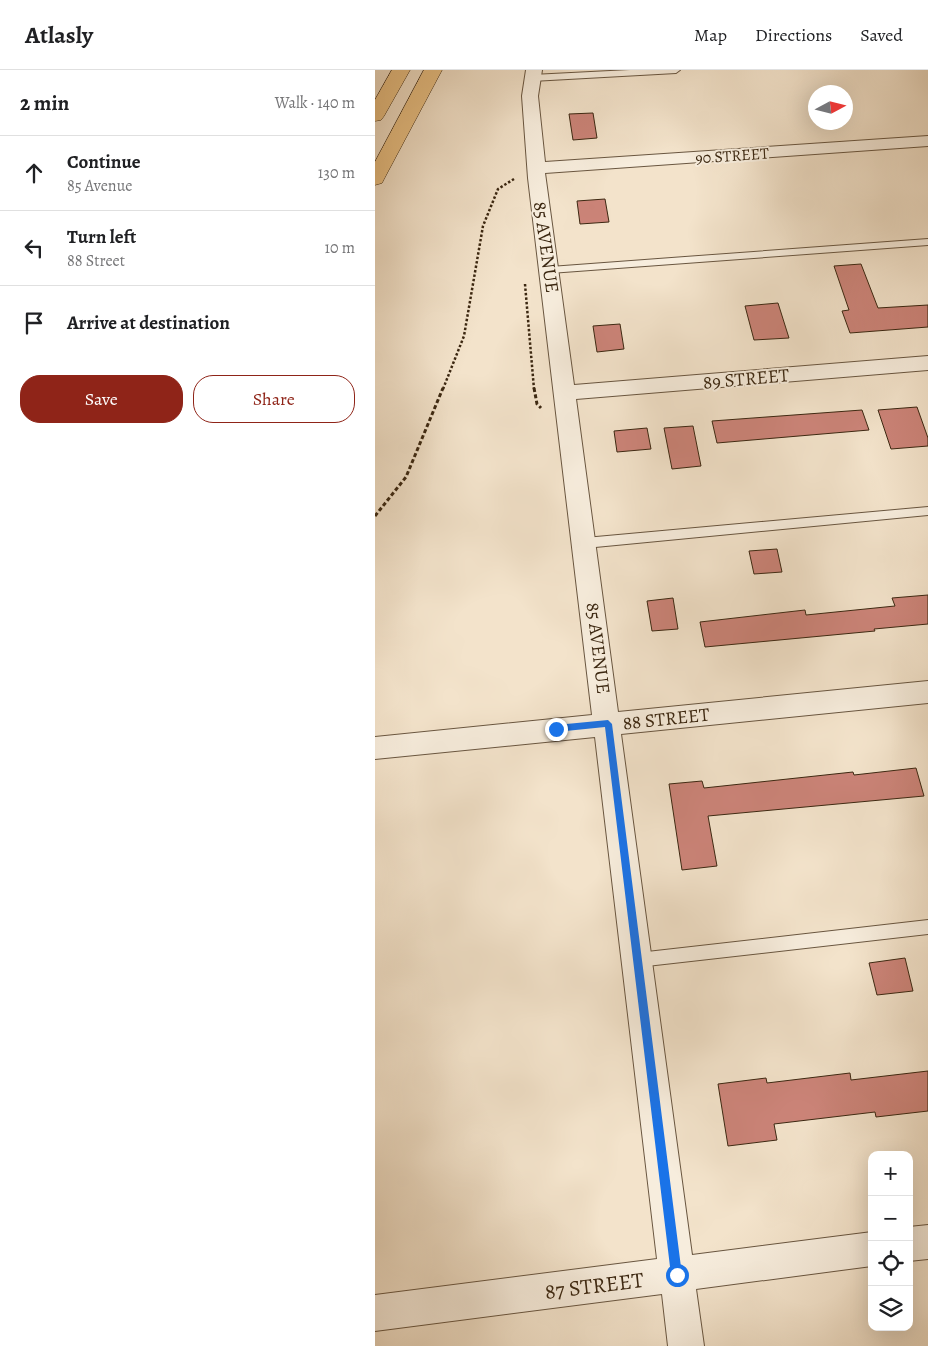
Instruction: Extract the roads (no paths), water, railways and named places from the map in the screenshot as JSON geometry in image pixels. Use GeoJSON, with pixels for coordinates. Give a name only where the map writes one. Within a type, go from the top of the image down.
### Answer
{"type":"FeatureCollection","features":[{"type":"Feature","properties":{"kind":"highway"},"geometry":{"type":"LineString","coordinates":[[375,116],[401,70]]}},
{"type":"Feature","properties":{"kind":"highway"},"geometry":{"type":"LineString","coordinates":[[375,179],[433,70]]}},
{"type":"Feature","properties":{"kind":"street","name":"85 AVENUE"},"geometry":{"type":"LineString","coordinates":[[533,74],[530,96],[537,173],[551,270],[564,393],[585,543],[686,1346]]}},
{"type":"Feature","properties":{"kind":"street","name":"90 STREET"},"geometry":{"type":"LineString","coordinates":[[537,173],[928,142]]}},
{"type":"Feature","properties":{"kind":"street","name":"89 STREET"},"geometry":{"type":"LineString","coordinates":[[564,393],[928,363]]}},
{"type":"Feature","properties":{"kind":"street","name":"88 STREET"},"geometry":{"type":"LineString","coordinates":[[375,748],[928,692]]}},
{"type":"Feature","properties":{"kind":"street"},"geometry":{"type":"LineString","coordinates":[[913,1244],[928,1242]]}},
{"type":"Feature","properties":{"kind":"street","name":"87 STREET"},"geometry":{"type":"LineString","coordinates":[[375,1313],[868,1250]]}},
{"type":"Feature","properties":{"kind":"lane"},"geometry":{"type":"LineString","coordinates":[[533,74],[676,70]]}},
{"type":"Feature","properties":{"kind":"lane"},"geometry":{"type":"LineString","coordinates":[[551,270],[928,242]]}},
{"type":"Feature","properties":{"kind":"lane"},"geometry":{"type":"LineString","coordinates":[[585,543],[928,511]]}},
{"type":"Feature","properties":{"kind":"lane"},"geometry":{"type":"LineString","coordinates":[[638,960],[928,926]]}}]}
